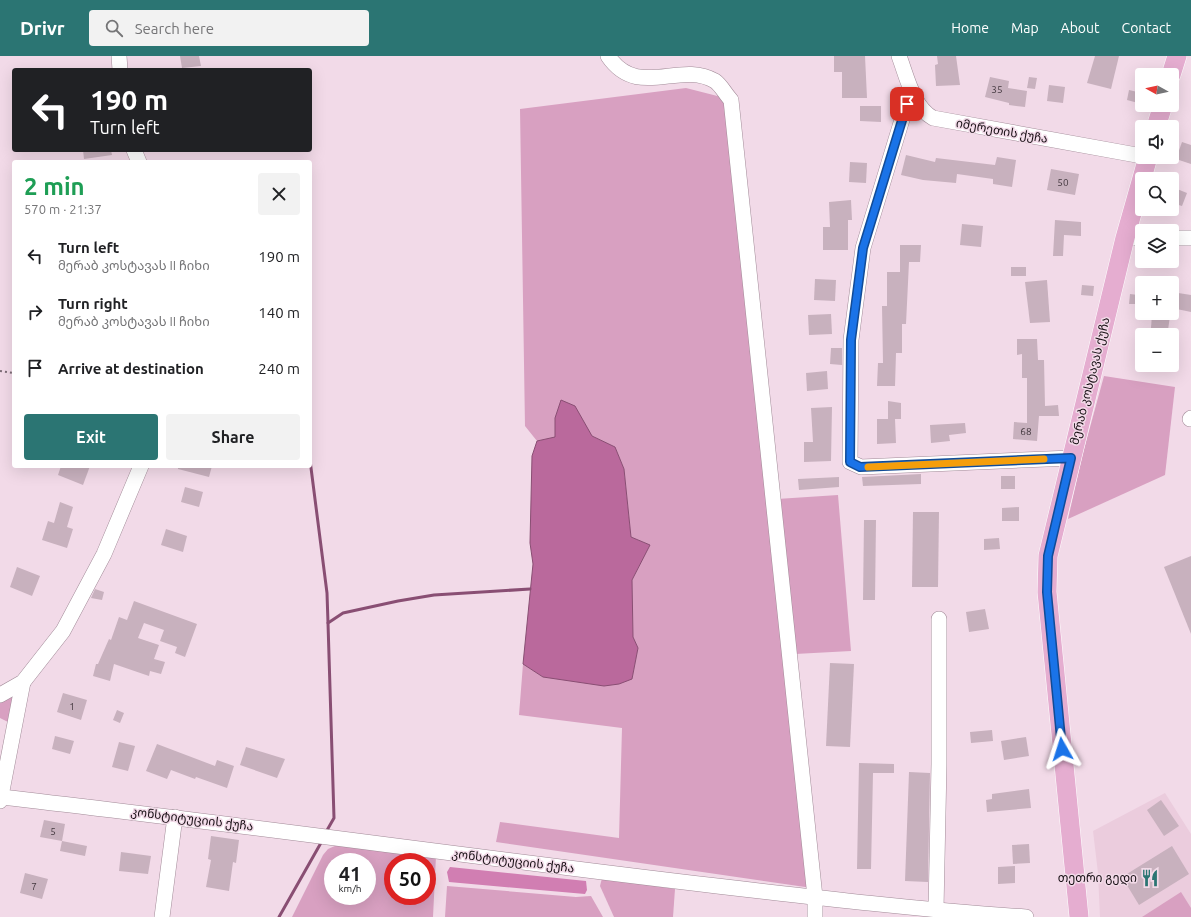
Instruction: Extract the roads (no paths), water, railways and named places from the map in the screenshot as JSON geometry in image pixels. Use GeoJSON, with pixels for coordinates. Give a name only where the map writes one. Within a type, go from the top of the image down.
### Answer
{"type":"FeatureCollection","features":[{"type":"Feature","properties":{"kind":"main road"},"geometry":{"type":"LineString","coordinates":[[1174,68],[1177,56]]}},
{"type":"Feature","properties":{"kind":"main road","name":"მერაბ კოსტავას ქუჩა"},"geometry":{"type":"LineString","coordinates":[[1075,916],[1047,592],[1048,556],[1071,458],[1133,238],[1145,164]]}},
{"type":"Feature","properties":{"kind":"street"},"geometry":{"type":"LineString","coordinates":[[119,56],[120,68]]}},
{"type":"Feature","properties":{"kind":"street"},"geometry":{"type":"LineString","coordinates":[[608,56],[614,64],[629,74],[643,79],[694,74],[716,82],[730,100],[815,897],[815,917]]}},
{"type":"Feature","properties":{"kind":"street","name":"იმერეთის ქუჩა"},"geometry":{"type":"LineString","coordinates":[[899,56],[911,90],[924,113],[933,118],[1135,155]]}},
{"type":"Feature","properties":{"kind":"street"},"geometry":{"type":"LineString","coordinates":[[911,90],[863,248],[851,340],[850,462],[860,467],[1071,458]]}},
{"type":"Feature","properties":{"kind":"street"},"geometry":{"type":"LineString","coordinates":[[1179,238],[1191,238]]}},
{"type":"Feature","properties":{"kind":"street"},"geometry":{"type":"LineString","coordinates":[[0,695],[23,682],[63,631],[104,554],[140,468]]}},
{"type":"Feature","properties":{"kind":"street"},"geometry":{"type":"LineString","coordinates":[[936,909],[939,764],[938,619]]}},
{"type":"Feature","properties":{"kind":"street"},"geometry":{"type":"LineString","coordinates":[[1,799],[23,682]]}},
{"type":"Feature","properties":{"kind":"street","name":"კონსტიტუციის ქუჩა"},"geometry":{"type":"LineString","coordinates":[[1,799],[175,817],[600,872],[815,897],[894,906],[1026,917]]}},
{"type":"Feature","properties":{"kind":"street"},"geometry":{"type":"LineString","coordinates":[[162,917],[175,817]]}},
{"type":"Feature","properties":{"kind":"waterway"},"geometry":{"type":"LineString","coordinates":[[311,468],[327,593],[328,623]]}},
{"type":"Feature","properties":{"kind":"waterway"},"geometry":{"type":"LineString","coordinates":[[326,832],[334,818],[328,623],[343,613],[398,601],[434,595],[530,589]]}},
{"type":"Feature","properties":{"kind":"waterway"},"geometry":{"type":"LineString","coordinates":[[279,917],[322,841]]}},
{"type":"Feature","properties":{"kind":"place","name":"თეთრი გედი"},"geometry":{"type":"Point","coordinates":[1150,878]}}]}
